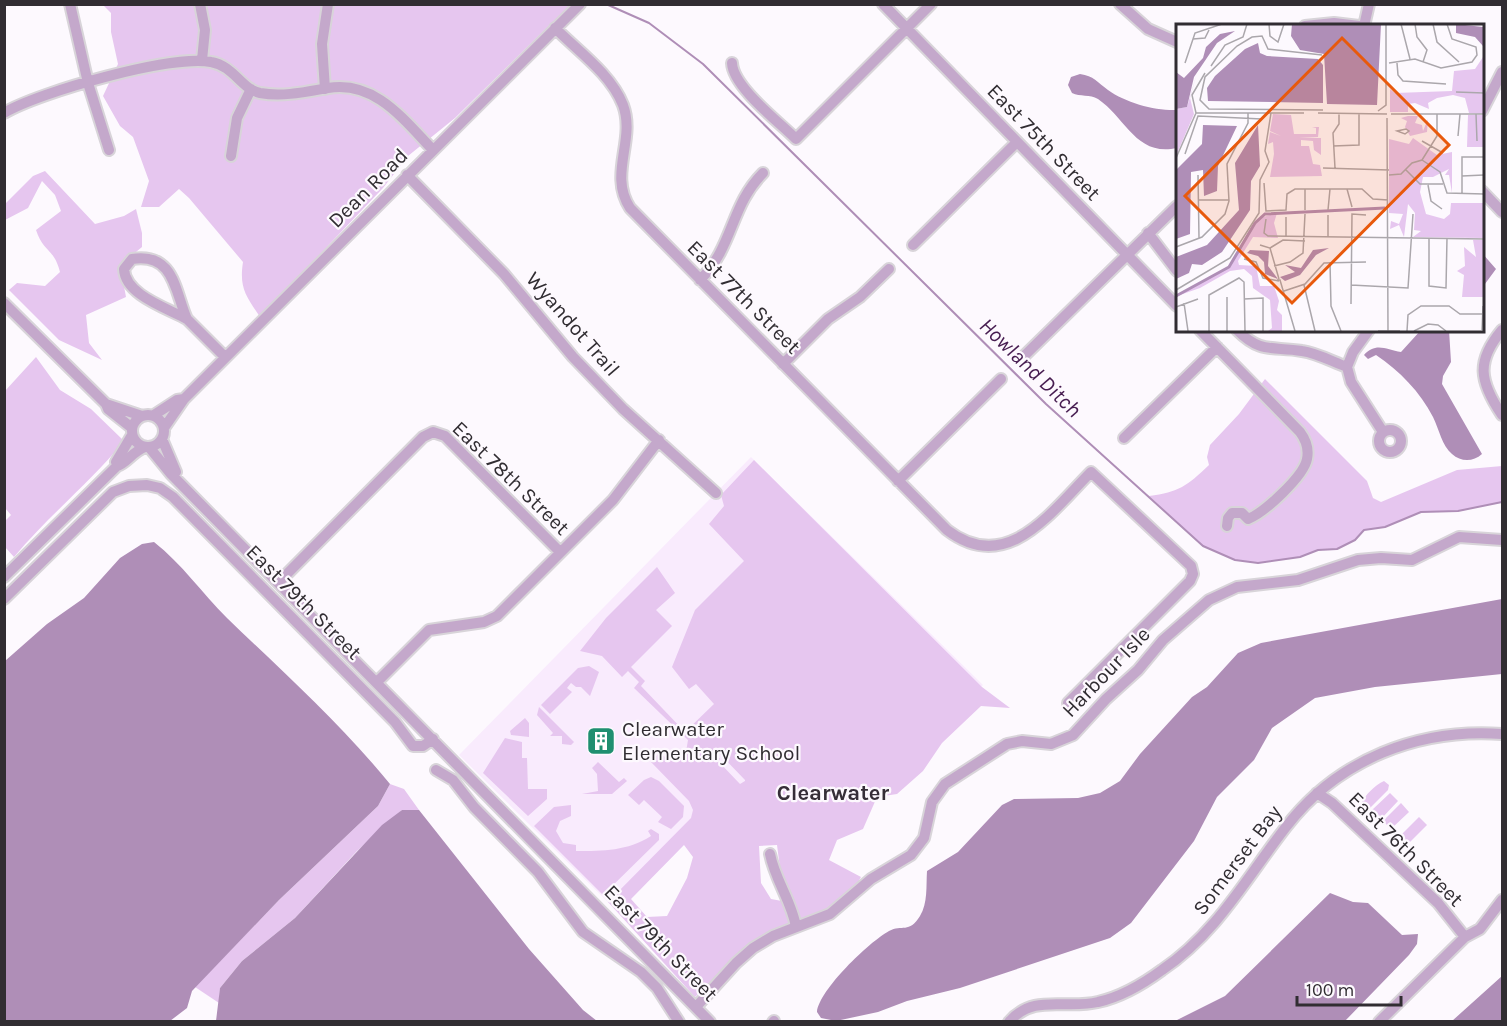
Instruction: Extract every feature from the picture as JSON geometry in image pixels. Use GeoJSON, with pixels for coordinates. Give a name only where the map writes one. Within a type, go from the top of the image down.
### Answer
{"type":"FeatureCollection","features":[{"type":"Feature","properties":{"kind":"street"},"geometry":{"type":"LineString","coordinates":[[70,4],[88,83],[109,150]]}},
{"type":"Feature","properties":{"kind":"street"},"geometry":{"type":"LineString","coordinates":[[200,4],[205,30],[202,60]]}},
{"type":"Feature","properties":{"kind":"street"},"geometry":{"type":"LineString","coordinates":[[325,89],[322,44],[328,4]]}},
{"type":"Feature","properties":{"kind":"street","name":"East 75th Street"},"geometry":{"type":"LineString","coordinates":[[883,4],[1176,305]]}},
{"type":"Feature","properties":{"kind":"street"},"geometry":{"type":"LineString","coordinates":[[732,63],[734,74],[747,90],[796,138],[931,4]]}},
{"type":"Feature","properties":{"kind":"street"},"geometry":{"type":"LineString","coordinates":[[1363,24],[1369,4]]}},
{"type":"Feature","properties":{"kind":"street","name":"Dean Road"},"geometry":{"type":"LineString","coordinates":[[163,434],[184,399],[579,6]]}},
{"type":"Feature","properties":{"kind":"street"},"geometry":{"type":"LineString","coordinates":[[1128,7],[1153,33],[1176,42]]}},
{"type":"Feature","properties":{"kind":"street"},"geometry":{"type":"LineString","coordinates":[[1324,24],[1343,24]]}},
{"type":"Feature","properties":{"kind":"street","name":"East 77th Street"},"geometry":{"type":"LineString","coordinates":[[555,28],[609,82],[623,104],[627,127],[620,181],[625,200],[634,214],[956,537],[970,544],[988,546],[1007,544],[1024,536],[1091,472],[1148,527],[1188,561],[1193,574],[1179,592],[1068,703]]}},
{"type":"Feature","properties":{"kind":"street"},"geometry":{"type":"LineString","coordinates":[[4,113],[30,100],[137,69],[202,60],[228,68],[251,89],[261,93],[284,94],[354,88],[378,97],[390,106],[433,150]]}},
{"type":"Feature","properties":{"kind":"street"},"geometry":{"type":"LineString","coordinates":[[1483,106],[1486,91],[1503,72]]}},
{"type":"Feature","properties":{"kind":"street"},"geometry":{"type":"LineString","coordinates":[[231,156],[237,118],[251,89]]}},
{"type":"Feature","properties":{"kind":"street"},"geometry":{"type":"LineString","coordinates":[[913,245],[1017,141]]}},
{"type":"Feature","properties":{"kind":"street"},"geometry":{"type":"LineString","coordinates":[[700,280],[721,253],[740,202],[763,173]]}},
{"type":"Feature","properties":{"kind":"street","name":"Wyandot Trail"},"geometry":{"type":"LineString","coordinates":[[407,175],[504,274],[567,351],[623,410],[659,440],[716,494]]}},
{"type":"Feature","properties":{"kind":"street"},"geometry":{"type":"LineString","coordinates":[[1483,192],[1503,212]]}},
{"type":"Feature","properties":{"kind":"street"},"geometry":{"type":"LineString","coordinates":[[1020,359],[1176,207]]}},
{"type":"Feature","properties":{"kind":"street"},"geometry":{"type":"LineString","coordinates":[[1148,233],[1176,270]]}},
{"type":"Feature","properties":{"kind":"street"},"geometry":{"type":"LineString","coordinates":[[187,319],[177,285],[166,270],[144,259],[135,258],[127,263],[124,275],[131,286],[187,319],[225,357]]}},
{"type":"Feature","properties":{"kind":"street"},"geometry":{"type":"LineString","coordinates":[[783,364],[826,321],[860,297],[889,268]]}},
{"type":"Feature","properties":{"kind":"street"},"geometry":{"type":"LineString","coordinates":[[4,303],[132,431],[138,444],[147,447]]}},
{"type":"Feature","properties":{"kind":"street"},"geometry":{"type":"LineString","coordinates":[[1503,330],[1487,348],[1483,364],[1491,392],[1503,415]]}},
{"type":"Feature","properties":{"kind":"street"},"geometry":{"type":"LineString","coordinates":[[1202,332],[1300,432],[1308,451],[1304,468],[1265,509],[1248,519],[1242,513],[1234,512],[1228,518],[1227,526]]}},
{"type":"Feature","properties":{"kind":"street"},"geometry":{"type":"LineString","coordinates":[[1239,332],[1259,347],[1275,351],[1303,351],[1347,367]]}},
{"type":"Feature","properties":{"kind":"street"},"geometry":{"type":"LineString","coordinates":[[1368,332],[1353,352],[1347,367],[1351,382],[1383,432]]}},
{"type":"Feature","properties":{"kind":"street"},"geometry":{"type":"LineString","coordinates":[[1124,438],[1217,347]]}},
{"type":"Feature","properties":{"kind":"street"},"geometry":{"type":"LineString","coordinates":[[898,481],[1001,379]]}},
{"type":"Feature","properties":{"kind":"street","name":"Dean Road"},"geometry":{"type":"LineString","coordinates":[[154,415],[177,400],[184,399]]}},
{"type":"Feature","properties":{"kind":"street"},"geometry":{"type":"LineString","coordinates":[[4,577],[117,466],[121,465],[136,450],[147,447],[163,434],[161,422],[154,415],[142,416],[106,404]]}},
{"type":"Feature","properties":{"kind":"street"},"geometry":{"type":"LineString","coordinates":[[117,466],[116,461],[142,416]]}},
{"type":"Feature","properties":{"kind":"street","name":"East 78th Street"},"geometry":{"type":"LineString","coordinates":[[279,582],[423,437],[434,432],[445,436],[560,552]]}},
{"type":"Feature","properties":{"kind":"street","name":"East 79th Street"},"geometry":{"type":"LineString","coordinates":[[163,434],[177,478]]}},
{"type":"Feature","properties":{"kind":"street"},"geometry":{"type":"LineString","coordinates":[[377,682],[429,630],[484,622],[495,618],[612,500],[659,440]]}},
{"type":"Feature","properties":{"kind":"street","name":"East 79th Street"},"geometry":{"type":"LineString","coordinates":[[147,447],[710,1022]]}},
{"type":"Feature","properties":{"kind":"street","name":"East 79th Street"},"geometry":{"type":"LineString","coordinates":[[4,599],[110,495],[124,487],[141,484],[160,488],[171,495],[395,722],[413,746],[423,746],[433,738]]}},
{"type":"Feature","properties":{"kind":"street","name":"Harbour Isle"},"geometry":{"type":"LineString","coordinates":[[696,1007],[751,950],[767,939],[830,914],[870,880],[913,853],[926,832],[933,802],[945,784],[1007,744],[1024,741],[1052,744],[1070,737],[1106,699],[1138,670],[1166,637],[1203,604],[1219,594],[1246,586],[1305,578],[1368,559],[1412,560],[1459,537],[1503,540]]}},
{"type":"Feature","properties":{"kind":"street","name":"Somerset Bay"},"geometry":{"type":"LineString","coordinates":[[1009,1022],[1020,1010],[1035,1004],[1084,1004],[1115,997],[1171,964],[1220,918],[1286,827],[1317,793],[1356,764],[1402,746],[1457,734],[1503,734]]}},
{"type":"Feature","properties":{"kind":"street"},"geometry":{"type":"LineString","coordinates":[[436,770],[445,774],[460,787],[474,807],[542,877],[583,932],[641,972],[657,988],[679,1022]]}},
{"type":"Feature","properties":{"kind":"street","name":"East 76th Street"},"geometry":{"type":"LineString","coordinates":[[1317,793],[1332,802],[1438,903],[1465,937]]}},
{"type":"Feature","properties":{"kind":"street"},"geometry":{"type":"LineString","coordinates":[[770,854],[782,893],[794,915],[796,927]]}},
{"type":"Feature","properties":{"kind":"street"},"geometry":{"type":"LineString","coordinates":[[1379,1022],[1465,937],[1480,929],[1503,900]]}},
{"type":"Feature","properties":{"kind":"shaded area"},"geometry":{"type":"Polygon","coordinates":[[[103,5],[570,5],[455,118],[408,156],[383,188],[260,317],[243,285],[243,262],[189,198],[179,189],[159,207],[141,207],[149,181],[133,137],[120,126],[103,96],[118,64],[111,32],[111,13],[103,5]]]}},
{"type":"Feature","properties":{"kind":"shaded area"},"geometry":{"type":"Polygon","coordinates":[[[1085,75],[1115,95],[1132,102],[1160,109],[1176,110],[1176,148],[1151,147],[1141,141],[1098,99],[1072,93],[1068,85],[1071,77],[1085,75]]]}},
{"type":"Feature","properties":{"kind":"shaded area"},"geometry":{"type":"Polygon","coordinates":[[[45,171],[95,224],[124,216],[136,209],[142,233],[142,247],[120,265],[126,297],[86,315],[89,343],[102,360],[59,340],[9,290],[17,283],[45,286],[60,272],[55,258],[36,230],[61,211],[55,195],[42,181],[28,208],[5,220],[5,204],[33,176],[45,171]]]}},
{"type":"Feature","properties":{"kind":"shaded area"},"geometry":{"type":"Polygon","coordinates":[[[1483,254],[1496,269],[1483,287],[1483,254]]]}},
{"type":"Feature","properties":{"kind":"shaded area"},"geometry":{"type":"Polygon","coordinates":[[[1419,332],[1449,332],[1451,362],[1443,376],[1442,384],[1482,454],[1471,460],[1463,460],[1452,454],[1443,442],[1428,408],[1409,383],[1376,355],[1368,359],[1364,355],[1377,348],[1401,352],[1419,332]]]}},
{"type":"Feature","properties":{"kind":"shaded area"},"geometry":{"type":"Polygon","coordinates":[[[36,357],[60,390],[91,409],[124,441],[14,557],[5,547],[4,522],[11,515],[5,508],[5,391],[36,357]]]}},
{"type":"Feature","properties":{"kind":"shaded area"},"geometry":{"type":"Polygon","coordinates":[[[1265,379],[1367,481],[1373,498],[1381,502],[1457,470],[1502,466],[1502,502],[1458,511],[1421,512],[1385,527],[1364,530],[1355,540],[1337,549],[1318,550],[1300,557],[1258,563],[1235,560],[1203,546],[1149,496],[1182,487],[1209,465],[1207,457],[1210,445],[1239,414],[1265,379]]]}},
{"type":"Feature","properties":{"kind":"shaded area"},"geometry":{"type":"Polygon","coordinates":[[[751,457],[983,685],[930,739],[743,784],[618,912],[459,755],[751,457]]]}},
{"type":"Feature","properties":{"kind":"shaded area"},"geometry":{"type":"Polygon","coordinates":[[[754,460],[982,687],[1010,708],[981,706],[942,743],[923,771],[897,794],[877,797],[863,829],[837,840],[829,860],[861,877],[850,893],[826,910],[799,920],[780,868],[777,845],[759,846],[761,883],[771,899],[782,901],[789,915],[791,927],[743,950],[695,997],[608,902],[691,818],[693,810],[689,801],[651,762],[659,753],[670,760],[680,759],[686,752],[688,740],[634,688],[639,682],[628,671],[622,677],[602,656],[580,651],[606,618],[657,567],[675,593],[656,610],[672,626],[631,667],[645,681],[641,686],[685,732],[714,704],[696,684],[689,689],[672,667],[695,610],[744,561],[709,524],[724,506],[721,495],[754,460]],[[718,752],[716,754],[720,759],[718,761],[740,784],[745,781],[745,780],[718,752]],[[684,845],[631,899],[647,917],[667,916],[687,878],[693,857],[684,845]]]}},
{"type":"Feature","properties":{"kind":"shaded area"},"geometry":{"type":"Polygon","coordinates":[[[154,542],[174,560],[227,618],[332,719],[390,784],[378,806],[279,900],[192,991],[187,1008],[170,1021],[5,1021],[5,661],[47,624],[84,598],[120,558],[142,544],[154,542]]]}},
{"type":"Feature","properties":{"kind":"shaded area"},"geometry":{"type":"Polygon","coordinates":[[[1502,599],[1502,674],[1375,687],[1315,698],[1272,728],[1254,760],[1217,797],[1194,841],[1131,923],[1110,938],[960,988],[907,1001],[878,1012],[836,1021],[821,1018],[817,1012],[826,992],[858,956],[889,931],[909,927],[916,922],[924,906],[927,871],[958,852],[1002,805],[1014,799],[1078,798],[1100,793],[1120,781],[1140,754],[1192,697],[1207,687],[1238,653],[1261,643],[1502,599]]]}},
{"type":"Feature","properties":{"kind":"shaded area"},"geometry":{"type":"Polygon","coordinates":[[[589,666],[599,672],[590,696],[581,687],[576,687],[571,683],[567,688],[572,692],[550,714],[541,705],[578,668],[589,666]]]}},
{"type":"Feature","properties":{"kind":"shaded area"},"geometry":{"type":"Polygon","coordinates":[[[539,707],[574,742],[571,745],[562,744],[562,736],[550,736],[553,733],[537,715],[539,707]]]}},
{"type":"Feature","properties":{"kind":"shaded area"},"geometry":{"type":"Polygon","coordinates":[[[525,718],[529,723],[529,737],[511,735],[510,731],[525,718]]]}},
{"type":"Feature","properties":{"kind":"shaded area"},"geometry":{"type":"Polygon","coordinates":[[[505,738],[522,742],[522,758],[527,758],[528,789],[547,789],[547,799],[528,816],[483,773],[505,738]]]}},
{"type":"Feature","properties":{"kind":"shaded area"},"geometry":{"type":"Polygon","coordinates":[[[598,762],[619,782],[624,778],[627,781],[612,794],[582,794],[598,791],[597,774],[592,768],[598,762]]]}},
{"type":"Feature","properties":{"kind":"shaded area"},"geometry":{"type":"Polygon","coordinates":[[[651,777],[659,781],[684,806],[683,817],[671,829],[658,822],[662,817],[644,800],[639,805],[628,795],[644,780],[651,777]]]}},
{"type":"Feature","properties":{"kind":"shaded area"},"geometry":{"type":"Polygon","coordinates":[[[1384,781],[1389,785],[1388,790],[1370,808],[1368,806],[1365,809],[1361,804],[1365,797],[1384,781]]]}},
{"type":"Feature","properties":{"kind":"shaded area"},"geometry":{"type":"Polygon","coordinates":[[[390,784],[404,789],[419,810],[402,810],[357,851],[295,918],[242,961],[220,988],[219,1003],[195,987],[279,900],[378,806],[390,784]]]}},
{"type":"Feature","properties":{"kind":"shaded area"},"geometry":{"type":"Polygon","coordinates":[[[1390,793],[1398,801],[1381,819],[1372,810],[1390,793]]]}},
{"type":"Feature","properties":{"kind":"shaded area"},"geometry":{"type":"Polygon","coordinates":[[[1401,803],[1409,812],[1391,829],[1383,821],[1401,803]]]}},
{"type":"Feature","properties":{"kind":"shaded area"},"geometry":{"type":"Polygon","coordinates":[[[571,805],[571,816],[560,821],[556,831],[563,843],[576,845],[576,851],[606,850],[633,845],[651,836],[648,831],[651,829],[659,834],[659,840],[603,895],[534,826],[554,807],[571,805]]]}},
{"type":"Feature","properties":{"kind":"shaded area"},"geometry":{"type":"Polygon","coordinates":[[[402,810],[419,810],[529,949],[583,1010],[597,1021],[216,1021],[220,988],[242,961],[295,918],[382,825],[402,810]]]}},
{"type":"Feature","properties":{"kind":"shaded area"},"geometry":{"type":"Polygon","coordinates":[[[1419,817],[1427,825],[1409,843],[1401,835],[1419,817]]]}},
{"type":"Feature","properties":{"kind":"shaded area"},"geometry":{"type":"Polygon","coordinates":[[[1330,893],[1353,902],[1368,903],[1402,935],[1418,934],[1417,944],[1409,955],[1345,1021],[1175,1021],[1225,996],[1330,893]]]}},
{"type":"Feature","properties":{"kind":"shaded area"},"geometry":{"type":"Polygon","coordinates":[[[1502,976],[1502,1021],[1452,1021],[1502,976]]]}},
{"type":"Feature","properties":{"kind":"waterway","name":"Howland Ditch"},"geometry":{"type":"LineString","coordinates":[[606,4],[649,23],[703,64],[1046,404],[1203,546],[1235,560],[1258,563],[1300,557],[1318,550],[1337,549],[1355,540],[1364,530],[1385,527],[1421,512],[1458,511],[1502,502]]}},
{"type":"Feature","properties":{"kind":"place","name":"Clearwater Elementary School"},"geometry":{"type":"Point","coordinates":[601,741]}},
{"type":"Feature","properties":{"kind":"district","name":"Clearwater"},"geometry":{"type":"Point","coordinates":[833,792]}}]}
